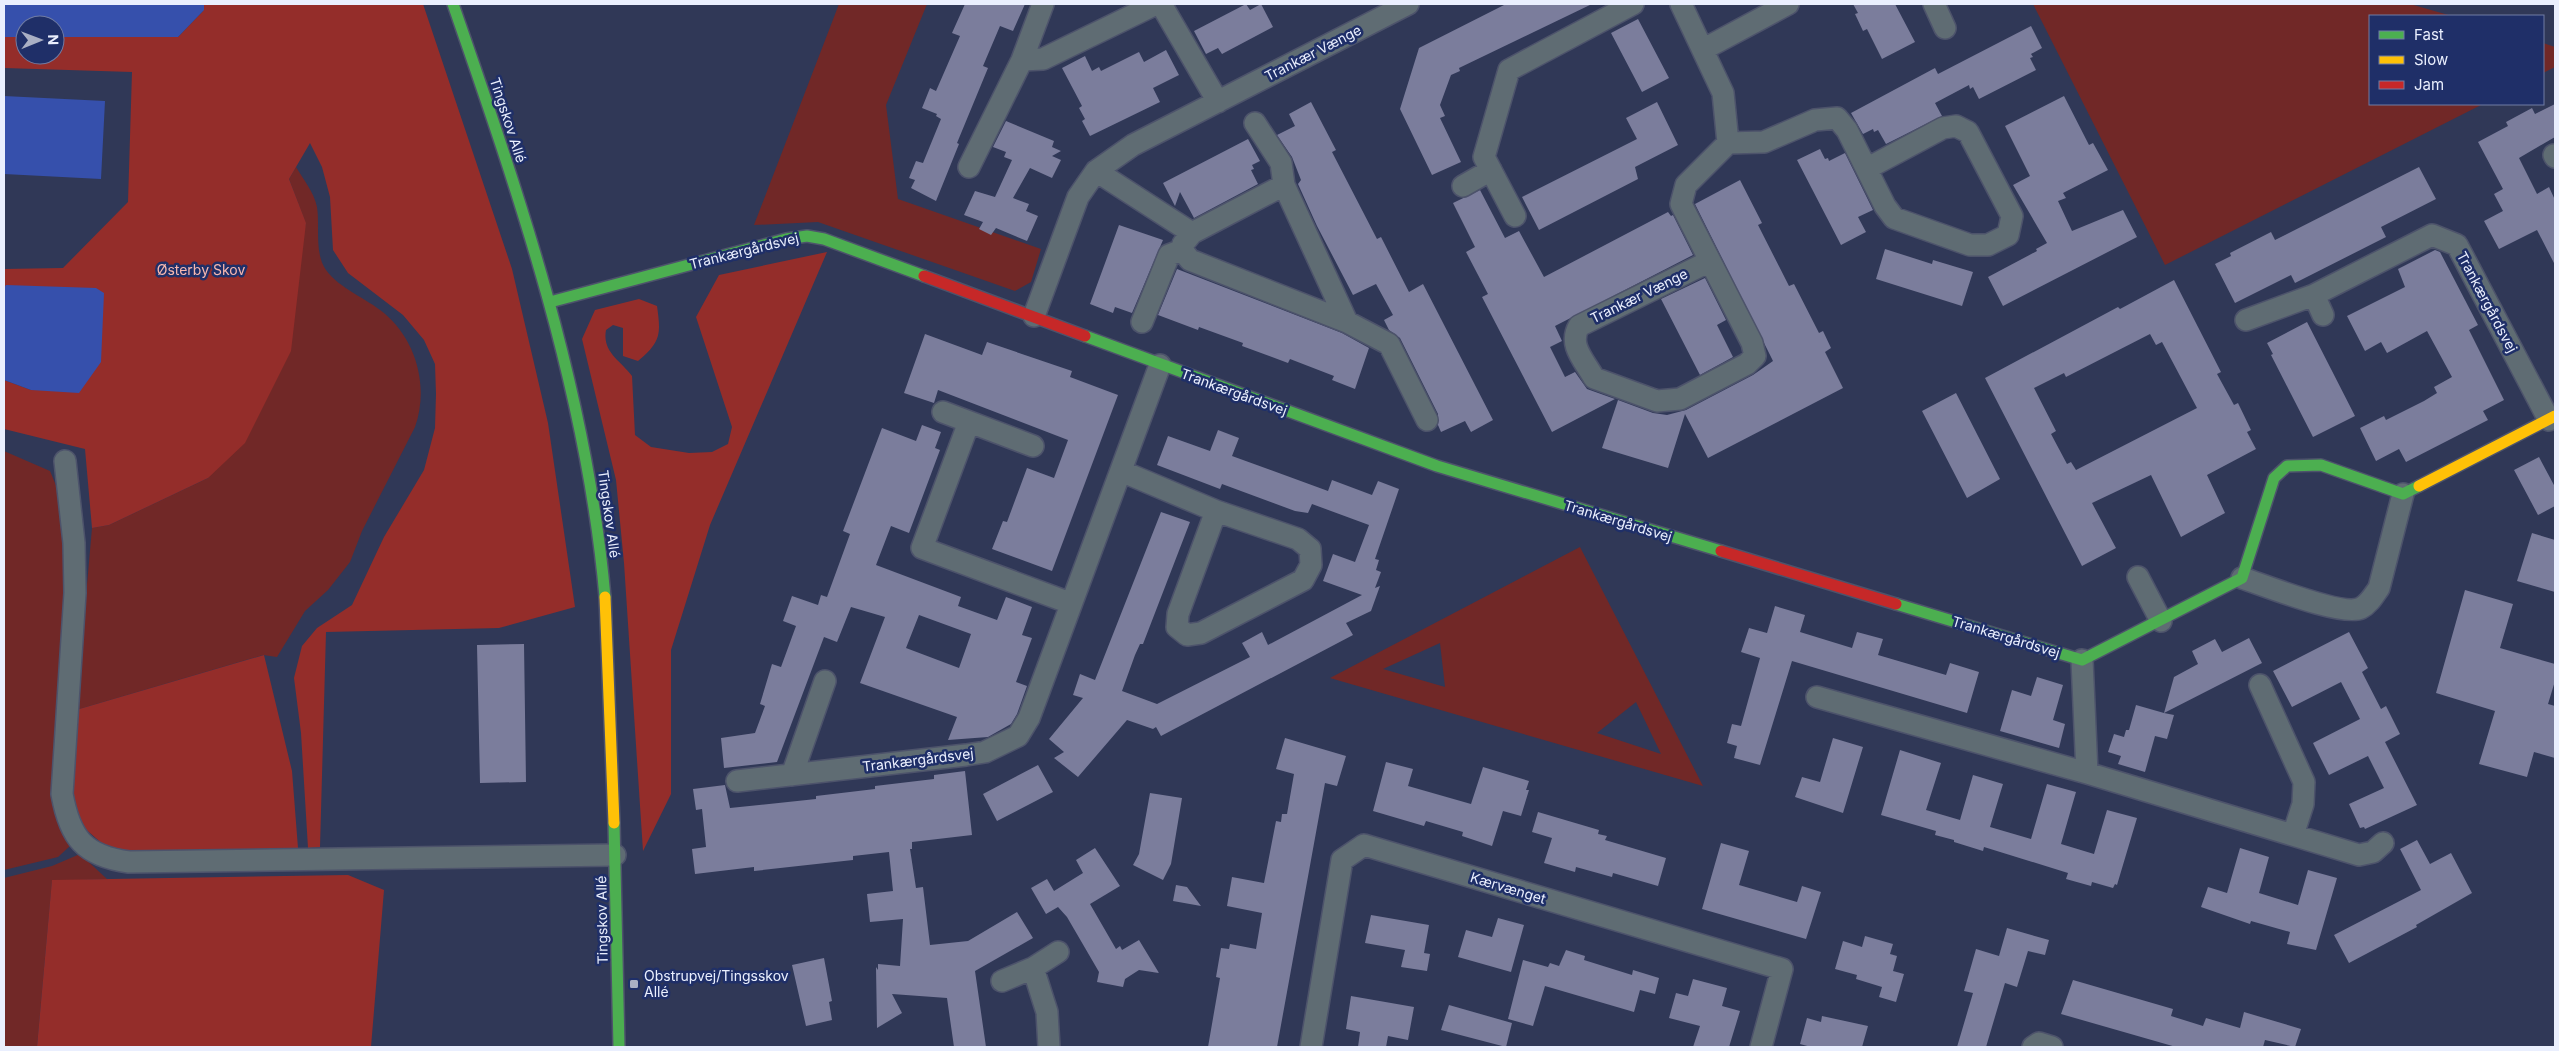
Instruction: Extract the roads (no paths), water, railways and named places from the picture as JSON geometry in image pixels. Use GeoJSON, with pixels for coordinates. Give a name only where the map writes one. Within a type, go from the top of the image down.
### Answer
{"type":"FeatureCollection","features":[{"type":"Feature","properties":{"kind":"street","name":"Tingskov Allé"},"geometry":{"type":"LineString","coordinates":[[453,4],[500,140],[550,302],[577,408],[594,505],[604,585],[610,663],[619,1047]]}},
{"type":"Feature","properties":{"kind":"street"},"geometry":{"type":"LineString","coordinates":[[969,168],[1022,60],[1043,4]]}},
{"type":"Feature","properties":{"kind":"street"},"geometry":{"type":"LineString","coordinates":[[1022,60],[1044,59],[1156,4]]}},
{"type":"Feature","properties":{"kind":"street"},"geometry":{"type":"LineString","coordinates":[[1161,4],[1218,102]]}},
{"type":"Feature","properties":{"kind":"street","name":"Trankær Vænge"},"geometry":{"type":"LineString","coordinates":[[1034,316],[1078,197],[1096,171],[1133,145],[1408,4]]}},
{"type":"Feature","properties":{"kind":"street"},"geometry":{"type":"LineString","coordinates":[[1514,216],[1484,157],[1509,70],[1633,4]]}},
{"type":"Feature","properties":{"kind":"street"},"geometry":{"type":"LineString","coordinates":[[1681,4],[1704,49],[1723,93],[1728,143],[1764,142],[1815,120],[1837,118],[1847,130],[1868,168],[1885,206],[1894,218],[1970,245],[1988,245],[2008,234],[2012,216],[1968,132],[1956,126],[1943,128],[1868,168]]}},
{"type":"Feature","properties":{"kind":"street"},"geometry":{"type":"LineString","coordinates":[[1704,49],[1788,4]]}},
{"type":"Feature","properties":{"kind":"street"},"geometry":{"type":"LineString","coordinates":[[1934,4],[1945,28]]}},
{"type":"Feature","properties":{"kind":"street"},"geometry":{"type":"LineString","coordinates":[[1256,123],[1281,164],[1284,185],[1347,322]]}},
{"type":"Feature","properties":{"kind":"street","name":"Trankær Vænge"},"geometry":{"type":"LineString","coordinates":[[1710,261],[1579,326],[1574,335],[1575,345],[1594,378],[1658,401],[1680,399],[1747,364],[1754,356],[1752,343],[1710,261],[1684,211],[1681,198],[1686,186],[1728,143]]}},
{"type":"Feature","properties":{"kind":"street"},"geometry":{"type":"LineString","coordinates":[[1463,186],[1491,170]]}},
{"type":"Feature","properties":{"kind":"street"},"geometry":{"type":"LineString","coordinates":[[1096,171],[1187,242],[1190,260],[1347,322],[1389,344],[1428,420]]}},
{"type":"Feature","properties":{"kind":"street"},"geometry":{"type":"LineString","coordinates":[[1142,322],[1169,256],[1187,242],[1284,185]]}},
{"type":"Feature","properties":{"kind":"street","name":"Trankærgårdsvej"},"geometry":{"type":"LineString","coordinates":[[2246,320],[2314,295],[2432,235],[2457,245],[2552,418],[2403,494]]}},
{"type":"Feature","properties":{"kind":"street","name":"Trankærgårdsvej"},"geometry":{"type":"LineString","coordinates":[[550,302],[786,238],[807,236],[824,239],[1437,466],[2082,660]]}},
{"type":"Feature","properties":{"kind":"street"},"geometry":{"type":"LineString","coordinates":[[2314,295],[2323,315]]}},
{"type":"Feature","properties":{"kind":"street","name":"Trankærgårdsvej"},"geometry":{"type":"LineString","coordinates":[[737,781],[985,752],[1018,736],[1038,696],[1070,603],[1160,365]]}},
{"type":"Feature","properties":{"kind":"street"},"geometry":{"type":"LineString","coordinates":[[943,412],[1032,446]]}},
{"type":"Feature","properties":{"kind":"street"},"geometry":{"type":"LineString","coordinates":[[969,422],[922,548],[1070,603]]}},
{"type":"Feature","properties":{"kind":"street"},"geometry":{"type":"LineString","coordinates":[[65,461],[74,543],[75,593],[62,794],[66,816],[75,836],[90,850],[108,859],[129,862],[615,855]]}},
{"type":"Feature","properties":{"kind":"street"},"geometry":{"type":"LineString","coordinates":[[2087,773],[2082,660],[2242,578],[2274,478],[2287,466],[2301,464],[2321,465],[2403,494],[2378,588],[2372,599],[2360,608],[2341,610],[2242,578]]}},
{"type":"Feature","properties":{"kind":"street"},"geometry":{"type":"LineString","coordinates":[[1121,471],[1216,511],[1298,539],[1310,549],[1311,565],[1303,580],[1201,633],[1187,635],[1177,627],[1178,614],[1216,511]]}},
{"type":"Feature","properties":{"kind":"street"},"geometry":{"type":"LineString","coordinates":[[2138,577],[2161,621]]}},
{"type":"Feature","properties":{"kind":"street"},"geometry":{"type":"LineString","coordinates":[[792,775],[825,681]]}},
{"type":"Feature","properties":{"kind":"street"},"geometry":{"type":"LineString","coordinates":[[2260,685],[2304,782],[2303,804],[2293,835]]}},
{"type":"Feature","properties":{"kind":"street"},"geometry":{"type":"LineString","coordinates":[[1817,697],[2087,773],[2359,855],[2373,852],[2383,843]]}},
{"type":"Feature","properties":{"kind":"street","name":"Kærvænget"},"geometry":{"type":"LineString","coordinates":[[1311,1047],[1342,860],[1364,845],[1782,969],[1761,1047]]}},
{"type":"Feature","properties":{"kind":"street"},"geometry":{"type":"LineString","coordinates":[[1002,981],[1033,968],[1058,952]]}},
{"type":"Feature","properties":{"kind":"street"},"geometry":{"type":"LineString","coordinates":[[1033,968],[1047,1012],[1049,1047]]}},
{"type":"Feature","properties":{"kind":"street"},"geometry":{"type":"LineString","coordinates":[[2033,1047],[2039,1043],[2052,1047]]}},
{"type":"Feature","properties":{"kind":"water"},"geometry":{"type":"Polygon","coordinates":[[[4,4],[204,4],[204,10],[178,37],[65,37],[65,15],[15,15],[15,37],[4,37],[4,4]]]}},
{"type":"Feature","properties":{"kind":"water"},"geometry":{"type":"Polygon","coordinates":[[[4,96],[105,101],[101,179],[4,174],[4,96]]]}},
{"type":"Feature","properties":{"kind":"water"},"geometry":{"type":"Polygon","coordinates":[[[6,285],[96,288],[104,293],[101,362],[79,393],[31,390],[4,380],[4,288],[6,285]]]}},
{"type":"Feature","properties":{"kind":"place","name":"Obstrupvej/Tingsskov Allé"},"geometry":{"type":"Point","coordinates":[634,984]}},
{"type":"Feature","properties":{"kind":"park label","name":"Østerby Skov"},"geometry":{"type":"Point","coordinates":[201,270]}}]}
